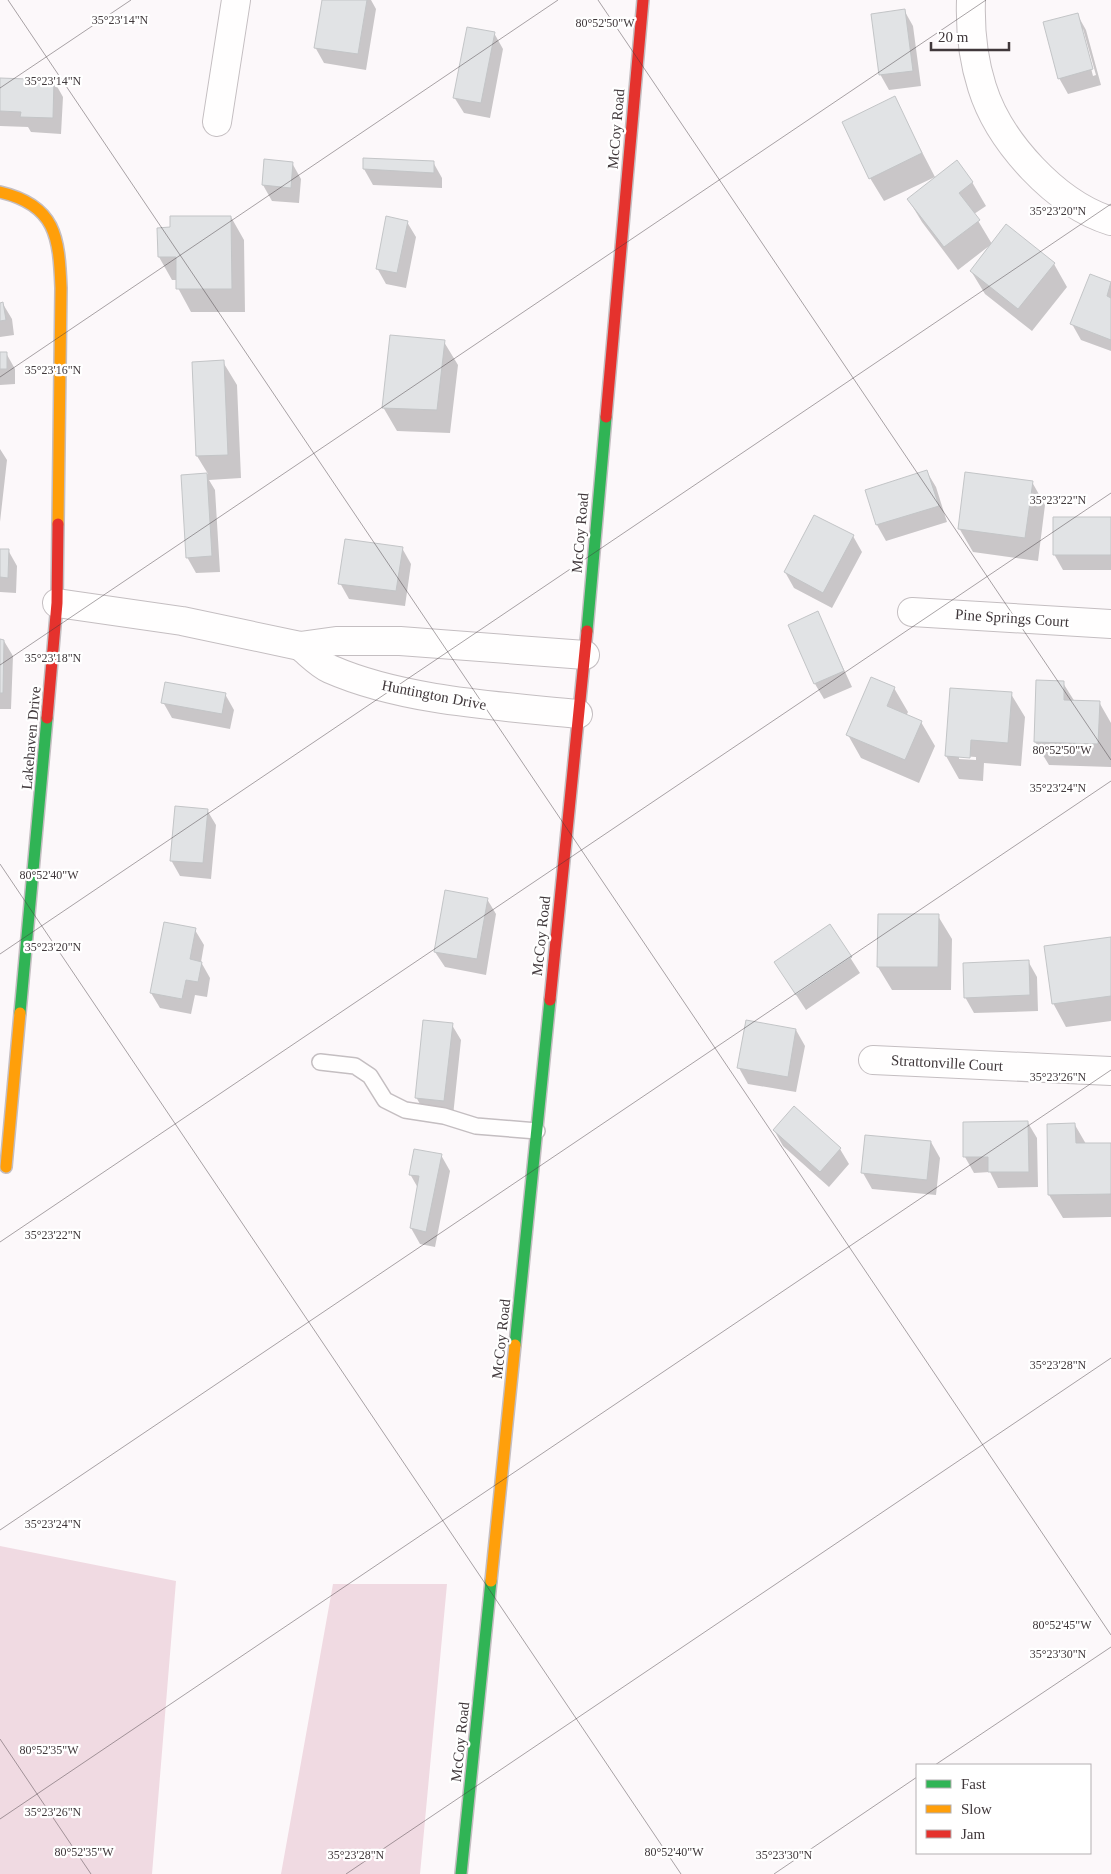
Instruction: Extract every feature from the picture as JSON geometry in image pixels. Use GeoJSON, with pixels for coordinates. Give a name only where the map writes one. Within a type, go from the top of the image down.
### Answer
{"type":"FeatureCollection","features":[{"type":"Feature","properties":{"kind":"main road","name":"McCoy Road"},"geometry":{"type":"LineString","coordinates":[[462,1874],[585,655],[644,0]]}},
{"type":"Feature","properties":{"kind":"main road","name":"Lakehaven Drive"},"geometry":{"type":"LineString","coordinates":[[0,192],[31,201],[42,211],[55,231],[60,254],[57,603],[6,1167]]}},
{"type":"Feature","properties":{"kind":"street"},"geometry":{"type":"LineString","coordinates":[[217,122],[236,0]]}},
{"type":"Feature","properties":{"kind":"street"},"geometry":{"type":"LineString","coordinates":[[971,0],[971,32],[982,87],[990,108],[1016,150],[1052,188],[1077,206],[1111,221]]}},
{"type":"Feature","properties":{"kind":"street","name":"Huntington Drive"},"geometry":{"type":"LineString","coordinates":[[57,603],[182,621],[300,646],[336,641],[400,641],[585,655]]}},
{"type":"Feature","properties":{"kind":"street","name":"Pine Springs Court"},"geometry":{"type":"LineString","coordinates":[[912,612],[1111,624]]}},
{"type":"Feature","properties":{"kind":"street","name":"Huntington Drive"},"geometry":{"type":"LineString","coordinates":[[300,646],[328,668],[363,681],[471,704],[578,714]]}},
{"type":"Feature","properties":{"kind":"street","name":"Strattonville Court"},"geometry":{"type":"LineString","coordinates":[[873,1060],[1111,1071]]}},
{"type":"Feature","properties":{"kind":"lane"},"geometry":{"type":"LineString","coordinates":[[320,1062],[355,1066],[370,1076],[385,1100],[405,1110],[444,1116],[476,1126],[537,1131]]}},
{"type":"Feature","properties":{"kind":"shaded area"},"geometry":{"type":"Polygon","coordinates":[[[0,1546],[176,1581],[152,1874],[0,1874],[0,1546]]]}},
{"type":"Feature","properties":{"kind":"shaded area"},"geometry":{"type":"Polygon","coordinates":[[[333,1584],[447,1584],[420,1874],[281,1874],[333,1584]]]}},
{"type":"Feature","properties":{"kind":"building"},"geometry":{"type":"Polygon","coordinates":[[[322,0],[367,0],[358,54],[314,48],[322,0]]]}},
{"type":"Feature","properties":{"kind":"building"},"geometry":{"type":"Polygon","coordinates":[[[905,9],[913,71],[879,75],[871,14],[905,9]]]}},
{"type":"Feature","properties":{"kind":"building"},"geometry":{"type":"Polygon","coordinates":[[[1078,13],[1093,69],[1058,79],[1043,22],[1078,13]]]}},
{"type":"Feature","properties":{"kind":"building"},"geometry":{"type":"Polygon","coordinates":[[[467,27],[495,32],[481,103],[453,98],[467,27]]]}},
{"type":"Feature","properties":{"kind":"building"},"geometry":{"type":"Polygon","coordinates":[[[0,78],[54,80],[53,118],[20,117],[21,112],[0,111],[0,78]]]}},
{"type":"Feature","properties":{"kind":"building"},"geometry":{"type":"Polygon","coordinates":[[[895,96],[922,153],[869,179],[842,122],[895,96]]]}},
{"type":"Feature","properties":{"kind":"building"},"geometry":{"type":"Polygon","coordinates":[[[363,158],[434,161],[434,173],[363,169],[363,158]]]}},
{"type":"Feature","properties":{"kind":"building"},"geometry":{"type":"Polygon","coordinates":[[[264,159],[293,162],[291,188],[262,185],[264,159]]]}},
{"type":"Feature","properties":{"kind":"building"},"geometry":{"type":"Polygon","coordinates":[[[957,160],[973,182],[959,193],[980,220],[944,247],[907,199],[957,160]]]}},
{"type":"Feature","properties":{"kind":"building"},"geometry":{"type":"Polygon","coordinates":[[[170,216],[231,216],[232,289],[176,289],[176,257],[158,257],[157,228],[170,227],[170,216]]]}},
{"type":"Feature","properties":{"kind":"building"},"geometry":{"type":"Polygon","coordinates":[[[386,216],[408,221],[397,273],[376,269],[386,216]]]}},
{"type":"Feature","properties":{"kind":"building"},"geometry":{"type":"Polygon","coordinates":[[[1006,224],[1055,263],[1018,309],[970,271],[1006,224]]]}},
{"type":"Feature","properties":{"kind":"building"},"geometry":{"type":"Polygon","coordinates":[[[1090,274],[1111,282],[1107,296],[1111,298],[1111,340],[1070,324],[1090,274]]]}},
{"type":"Feature","properties":{"kind":"building"},"geometry":{"type":"Polygon","coordinates":[[[3,302],[6,320],[0,321],[0,303],[3,302]]]}},
{"type":"Feature","properties":{"kind":"building"},"geometry":{"type":"Polygon","coordinates":[[[390,335],[445,340],[437,410],[382,408],[390,335]]]}},
{"type":"Feature","properties":{"kind":"building"},"geometry":{"type":"Polygon","coordinates":[[[0,352],[7,352],[7,369],[0,369],[0,352]]]}},
{"type":"Feature","properties":{"kind":"building"},"geometry":{"type":"Polygon","coordinates":[[[224,360],[228,455],[196,456],[192,362],[224,360]]]}},
{"type":"Feature","properties":{"kind":"building"},"geometry":{"type":"Polygon","coordinates":[[[927,470],[939,506],[876,525],[865,490],[927,470]]]}},
{"type":"Feature","properties":{"kind":"building"},"geometry":{"type":"Polygon","coordinates":[[[965,472],[1033,481],[1025,538],[958,529],[965,472]]]}},
{"type":"Feature","properties":{"kind":"building"},"geometry":{"type":"Polygon","coordinates":[[[207,473],[212,556],[186,558],[181,475],[207,473]]]}},
{"type":"Feature","properties":{"kind":"building"},"geometry":{"type":"Polygon","coordinates":[[[814,515],[854,535],[823,593],[784,572],[814,515]]]}},
{"type":"Feature","properties":{"kind":"building"},"geometry":{"type":"Polygon","coordinates":[[[1053,517],[1111,517],[1111,555],[1053,555],[1053,517]]]}},
{"type":"Feature","properties":{"kind":"building"},"geometry":{"type":"Polygon","coordinates":[[[345,539],[403,547],[396,591],[338,584],[345,539]]]}},
{"type":"Feature","properties":{"kind":"building"},"geometry":{"type":"Polygon","coordinates":[[[0,549],[9,549],[8,578],[0,577],[0,549]]]}},
{"type":"Feature","properties":{"kind":"building"},"geometry":{"type":"Polygon","coordinates":[[[818,611],[844,671],[814,684],[788,625],[818,611]]]}},
{"type":"Feature","properties":{"kind":"building"},"geometry":{"type":"Polygon","coordinates":[[[0,639],[4,640],[3,693],[0,693],[0,639]]]}},
{"type":"Feature","properties":{"kind":"building"},"geometry":{"type":"Polygon","coordinates":[[[871,677],[895,687],[887,706],[922,721],[905,760],[846,735],[871,677]]]}},
{"type":"Feature","properties":{"kind":"building"},"geometry":{"type":"Polygon","coordinates":[[[1036,680],[1064,681],[1064,700],[1100,701],[1098,744],[1034,742],[1036,680]]]}},
{"type":"Feature","properties":{"kind":"building"},"geometry":{"type":"Polygon","coordinates":[[[165,682],[226,693],[222,714],[161,703],[165,682]]]}},
{"type":"Feature","properties":{"kind":"building"},"geometry":{"type":"Polygon","coordinates":[[[950,688],[1012,692],[1008,743],[971,740],[970,758],[945,756],[950,688]]]}},
{"type":"Feature","properties":{"kind":"building"},"geometry":{"type":"Polygon","coordinates":[[[175,806],[208,809],[203,863],[170,861],[175,806]]]}},
{"type":"Feature","properties":{"kind":"building"},"geometry":{"type":"Polygon","coordinates":[[[445,890],[488,898],[477,959],[434,952],[445,890]]]}},
{"type":"Feature","properties":{"kind":"building"},"geometry":{"type":"Polygon","coordinates":[[[878,914],[939,914],[938,967],[877,967],[878,914]]]}},
{"type":"Feature","properties":{"kind":"building"},"geometry":{"type":"Polygon","coordinates":[[[164,922],[196,928],[190,959],[202,962],[198,982],[186,980],[182,999],[150,993],[164,922]]]}},
{"type":"Feature","properties":{"kind":"building"},"geometry":{"type":"Polygon","coordinates":[[[830,924],[852,957],[796,995],[774,962],[830,924]]]}},
{"type":"Feature","properties":{"kind":"building"},"geometry":{"type":"Polygon","coordinates":[[[1111,937],[1111,996],[1052,1004],[1044,946],[1111,937]]]}},
{"type":"Feature","properties":{"kind":"building"},"geometry":{"type":"Polygon","coordinates":[[[1029,960],[1030,995],[964,998],[963,963],[1029,960]]]}},
{"type":"Feature","properties":{"kind":"building"},"geometry":{"type":"Polygon","coordinates":[[[423,1020],[453,1023],[444,1101],[415,1098],[423,1020]]]}},
{"type":"Feature","properties":{"kind":"building"},"geometry":{"type":"Polygon","coordinates":[[[746,1020],[796,1029],[788,1077],[737,1068],[746,1020]]]}},
{"type":"Feature","properties":{"kind":"building"},"geometry":{"type":"Polygon","coordinates":[[[794,1106],[841,1148],[820,1172],[773,1130],[794,1106]]]}},
{"type":"Feature","properties":{"kind":"building"},"geometry":{"type":"Polygon","coordinates":[[[1028,1121],[1029,1172],[988,1172],[988,1157],[963,1157],[963,1122],[1028,1121]]]}},
{"type":"Feature","properties":{"kind":"building"},"geometry":{"type":"Polygon","coordinates":[[[1075,1123],[1076,1143],[1111,1143],[1111,1194],[1048,1195],[1047,1124],[1075,1123]]]}},
{"type":"Feature","properties":{"kind":"building"},"geometry":{"type":"Polygon","coordinates":[[[865,1135],[931,1141],[927,1180],[861,1173],[865,1135]]]}},
{"type":"Feature","properties":{"kind":"building"},"geometry":{"type":"Polygon","coordinates":[[[414,1149],[442,1154],[426,1232],[410,1228],[419,1176],[409,1175],[414,1149]]]}},
{"type":"Feature","properties":{"kind":"traffic: fast"},"geometry":{"type":"LineString","coordinates":[[587,631],[606,417]]}},
{"type":"Feature","properties":{"kind":"traffic: fast"},"geometry":{"type":"LineString","coordinates":[[20,1013],[47,718]]}},
{"type":"Feature","properties":{"kind":"traffic: fast"},"geometry":{"type":"LineString","coordinates":[[515,1345],[550,1000]]}},
{"type":"Feature","properties":{"kind":"traffic: fast"},"geometry":{"type":"LineString","coordinates":[[461,1874],[491,1581]]}},
{"type":"Feature","properties":{"kind":"traffic: slow"},"geometry":{"type":"LineString","coordinates":[[0,192],[33,205],[51,226],[56,239],[61,288],[58,524]]}},
{"type":"Feature","properties":{"kind":"traffic: slow"},"geometry":{"type":"LineString","coordinates":[[6,1167],[20,1013]]}},
{"type":"Feature","properties":{"kind":"traffic: slow"},"geometry":{"type":"LineString","coordinates":[[491,1581],[515,1345]]}},
{"type":"Feature","properties":{"kind":"traffic: jam"},"geometry":{"type":"LineString","coordinates":[[606,417],[643,0]]}},
{"type":"Feature","properties":{"kind":"traffic: jam"},"geometry":{"type":"LineString","coordinates":[[47,718],[57,603],[58,524]]}},
{"type":"Feature","properties":{"kind":"traffic: jam"},"geometry":{"type":"LineString","coordinates":[[550,1000],[587,631]]}}]}
